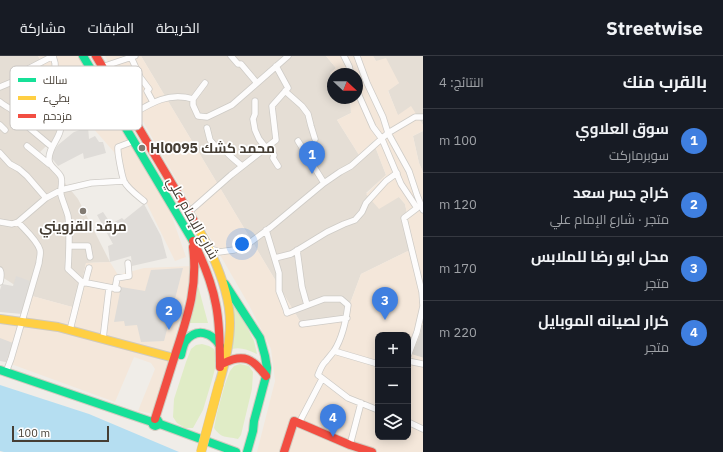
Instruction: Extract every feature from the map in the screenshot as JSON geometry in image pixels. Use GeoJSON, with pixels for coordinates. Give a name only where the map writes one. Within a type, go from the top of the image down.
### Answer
{"type":"FeatureCollection","features":[{"type":"Feature","properties":{"kind":"main road","name":"شارع الإمام علي"},"geometry":{"type":"LineString","coordinates":[[83,56],[89,66]]}},
{"type":"Feature","properties":{"kind":"main road","name":"شارع الإمام علي"},"geometry":{"type":"LineString","coordinates":[[96,56],[101,66]]}},
{"type":"Feature","properties":{"kind":"main road","name":"شارع الإمام علي"},"geometry":{"type":"LineString","coordinates":[[127,130],[202,258],[214,294],[218,315],[220,348],[219,384]]}},
{"type":"Feature","properties":{"kind":"main road","name":"شارع الإمام علي"},"geometry":{"type":"LineString","coordinates":[[140,130],[209,248],[220,277],[229,313],[229,335],[227,352],[219,384]]}},
{"type":"Feature","properties":{"kind":"main road"},"geometry":{"type":"LineString","coordinates":[[157,422],[190,306],[194,283],[195,255],[190,236],[198,228]]}},
{"type":"Feature","properties":{"kind":"main road"},"geometry":{"type":"LineString","coordinates":[[220,277],[260,338],[266,356],[266,376],[247,452]]}},
{"type":"Feature","properties":{"kind":"main road"},"geometry":{"type":"LineString","coordinates":[[0,319],[58,327],[174,358]]}},
{"type":"Feature","properties":{"kind":"main road"},"geometry":{"type":"LineString","coordinates":[[157,422],[186,342],[194,335],[205,333],[210,334],[216,339],[220,348]]}},
{"type":"Feature","properties":{"kind":"main road"},"geometry":{"type":"LineString","coordinates":[[224,363],[239,357],[247,358],[260,367],[266,376]]}},
{"type":"Feature","properties":{"kind":"main road"},"geometry":{"type":"LineString","coordinates":[[3,371],[157,422],[236,452]]}},
{"type":"Feature","properties":{"kind":"main road"},"geometry":{"type":"LineString","coordinates":[[201,452],[219,384]]}},
{"type":"Feature","properties":{"kind":"main road"},"geometry":{"type":"LineString","coordinates":[[241,452],[248,431],[254,421]]}},
{"type":"Feature","properties":{"kind":"main road"},"geometry":{"type":"LineString","coordinates":[[284,452],[294,421],[355,448],[372,452]]}},
{"type":"Feature","properties":{"kind":"street"},"geometry":{"type":"LineString","coordinates":[[34,66],[53,56],[55,66]]}},
{"type":"Feature","properties":{"kind":"street"},"geometry":{"type":"LineString","coordinates":[[231,56],[238,64],[241,64],[257,82]]}},
{"type":"Feature","properties":{"kind":"street"},"geometry":{"type":"LineString","coordinates":[[205,82],[193,99],[193,105],[198,116],[207,117],[232,105],[287,56]]}},
{"type":"Feature","properties":{"kind":"street"},"geometry":{"type":"LineString","coordinates":[[344,56],[350,68]]}},
{"type":"Feature","properties":{"kind":"street"},"geometry":{"type":"LineString","coordinates":[[357,56],[367,83],[383,117],[388,133],[409,171],[421,205]]}},
{"type":"Feature","properties":{"kind":"street"},"geometry":{"type":"LineString","coordinates":[[105,66],[133,57]]}},
{"type":"Feature","properties":{"kind":"street"},"geometry":{"type":"LineString","coordinates":[[189,212],[242,166],[276,140],[272,106],[288,88],[276,66]]}},
{"type":"Feature","properties":{"kind":"street"},"geometry":{"type":"LineString","coordinates":[[142,80],[149,89],[147,91],[153,102]]}},
{"type":"Feature","properties":{"kind":"street"},"geometry":{"type":"LineString","coordinates":[[0,87],[10,83]]}},
{"type":"Feature","properties":{"kind":"street"},"geometry":{"type":"LineString","coordinates":[[285,91],[302,106],[308,114],[316,139]]}},
{"type":"Feature","properties":{"kind":"street"},"geometry":{"type":"LineString","coordinates":[[142,108],[166,97],[184,96],[193,99]]}},
{"type":"Feature","properties":{"kind":"street"},"geometry":{"type":"LineString","coordinates":[[255,101],[255,114],[253,119],[255,130],[259,139],[274,155],[273,158],[278,166]]}},
{"type":"Feature","properties":{"kind":"street"},"geometry":{"type":"LineString","coordinates":[[0,102],[10,108]]}},
{"type":"Feature","properties":{"kind":"street"},"geometry":{"type":"LineString","coordinates":[[363,104],[373,127],[382,139],[401,184],[421,205]]}},
{"type":"Feature","properties":{"kind":"street"},"geometry":{"type":"LineString","coordinates":[[209,248],[219,252],[244,247],[324,183],[351,166],[388,133],[415,117],[423,117]]}},
{"type":"Feature","properties":{"kind":"street"},"geometry":{"type":"LineString","coordinates":[[0,126],[5,130]]}},
{"type":"Feature","properties":{"kind":"street"},"geometry":{"type":"LineString","coordinates":[[207,128],[210,140],[218,150],[222,147],[228,155],[242,166]]}},
{"type":"Feature","properties":{"kind":"street"},"geometry":{"type":"LineString","coordinates":[[32,130],[52,147]]}},
{"type":"Feature","properties":{"kind":"street"},"geometry":{"type":"LineString","coordinates":[[49,164],[48,158],[61,130]]}},
{"type":"Feature","properties":{"kind":"street"},"geometry":{"type":"LineString","coordinates":[[134,141],[118,147],[117,149],[124,181],[134,194],[144,201]]}},
{"type":"Feature","properties":{"kind":"street"},"geometry":{"type":"LineString","coordinates":[[298,141],[324,183]]}},
{"type":"Feature","properties":{"kind":"street"},"geometry":{"type":"LineString","coordinates":[[27,146],[60,175],[62,182],[60,190],[68,217],[68,269],[84,283],[114,289]]}},
{"type":"Feature","properties":{"kind":"street"},"geometry":{"type":"LineString","coordinates":[[0,153],[10,164],[27,176],[46,198]]}},
{"type":"Feature","properties":{"kind":"street"},"geometry":{"type":"LineString","coordinates":[[275,258],[291,254],[327,232],[356,220],[366,203],[397,173]]}},
{"type":"Feature","properties":{"kind":"street"},"geometry":{"type":"LineString","coordinates":[[0,222],[12,224],[18,222],[46,198],[60,190],[91,183],[124,181]]}},
{"type":"Feature","properties":{"kind":"street"},"geometry":{"type":"LineString","coordinates":[[411,348],[421,324],[423,306],[422,292],[404,218],[421,205]]}},
{"type":"Feature","properties":{"kind":"street"},"geometry":{"type":"LineString","coordinates":[[3,371],[11,359],[40,255],[37,245],[18,222]]}},
{"type":"Feature","properties":{"kind":"street"},"geometry":{"type":"LineString","coordinates":[[266,230],[279,273],[279,291],[287,313],[324,299],[341,299],[348,305],[342,334],[330,358],[325,361],[320,377],[299,423]]}},
{"type":"Feature","properties":{"kind":"street"},"geometry":{"type":"LineString","coordinates":[[69,246],[88,246],[90,257]]}},
{"type":"Feature","properties":{"kind":"street"},"geometry":{"type":"LineString","coordinates":[[297,250],[302,287],[307,305]]}},
{"type":"Feature","properties":{"kind":"street"},"geometry":{"type":"LineString","coordinates":[[103,338],[117,278],[129,276],[128,263]]}},
{"type":"Feature","properties":{"kind":"street"},"geometry":{"type":"LineString","coordinates":[[70,330],[89,268]]}},
{"type":"Feature","properties":{"kind":"street"},"geometry":{"type":"LineString","coordinates":[[0,270],[0,282]]}},
{"type":"Feature","properties":{"kind":"street"},"geometry":{"type":"LineString","coordinates":[[302,324],[346,318]]}},
{"type":"Feature","properties":{"kind":"street"},"geometry":{"type":"LineString","coordinates":[[334,351],[375,363]]}},
{"type":"Feature","properties":{"kind":"street"},"geometry":{"type":"LineString","coordinates":[[411,362],[423,364]]}},
{"type":"Feature","properties":{"kind":"street"},"geometry":{"type":"LineString","coordinates":[[320,377],[348,398],[375,409]]}},
{"type":"Feature","properties":{"kind":"street"},"geometry":{"type":"LineString","coordinates":[[355,448],[361,404]]}},
{"type":"Feature","properties":{"kind":"street"},"geometry":{"type":"LineString","coordinates":[[411,423],[422,427]]}},
{"type":"Feature","properties":{"kind":"shaded area"},"geometry":{"type":"Polygon","coordinates":[[[0,56],[38,56],[44,66],[10,66],[10,130],[63,130],[40,152],[78,199],[110,262],[86,263],[76,308],[32,296],[2,277],[0,282],[0,56]]]}},
{"type":"Feature","properties":{"kind":"shaded area"},"geometry":{"type":"Polygon","coordinates":[[[38,56],[81,56],[87,66],[44,66],[38,56]]]}},
{"type":"Feature","properties":{"kind":"shaded area"},"geometry":{"type":"Polygon","coordinates":[[[105,56],[141,56],[301,323],[345,317],[361,274],[414,248],[405,204],[399,197],[379,209],[366,194],[386,175],[373,141],[359,155],[337,120],[351,113],[350,104],[363,104],[363,68],[336,68],[326,56],[373,56],[376,61],[386,58],[399,83],[388,91],[398,115],[411,106],[423,125],[423,131],[413,136],[419,163],[423,172],[423,452],[257,452],[275,381],[271,349],[249,305],[142,120],[142,66],[111,66],[105,56]]]}},
{"type":"Feature","properties":{"kind":"shaded area"},"geometry":{"type":"Polygon","coordinates":[[[141,56],[326,56],[336,68],[327,68],[327,104],[350,104],[351,113],[337,120],[359,155],[373,141],[386,175],[366,193],[399,197],[405,204],[414,248],[361,274],[345,317],[301,323],[141,56]]]}},
{"type":"Feature","properties":{"kind":"shaded area"},"geometry":{"type":"Polygon","coordinates":[[[373,56],[423,56],[423,125],[421,122],[398,116],[388,90],[399,83],[376,61],[373,56]]]}},
{"type":"Feature","properties":{"kind":"shaded area"},"geometry":{"type":"Polygon","coordinates":[[[80,130],[88,130],[89,139],[95,136],[99,142],[103,142],[106,153],[84,159],[83,153],[58,166],[50,156],[58,145],[74,132],[80,130]]]}},
{"type":"Feature","properties":{"kind":"shaded area"},"geometry":{"type":"Polygon","coordinates":[[[95,130],[126,130],[146,162],[171,214],[186,257],[175,261],[146,202],[122,180],[114,152],[95,130]]]}},
{"type":"Feature","properties":{"kind":"shaded area"},"geometry":{"type":"Polygon","coordinates":[[[423,131],[423,172],[419,163],[413,136],[423,131]]]}},
{"type":"Feature","properties":{"kind":"shaded area"},"geometry":{"type":"Polygon","coordinates":[[[144,204],[161,236],[167,258],[132,266],[131,256],[110,262],[108,246],[113,244],[97,215],[103,212],[111,224],[122,218],[124,220],[144,204]]]}},
{"type":"Feature","properties":{"kind":"shaded area"},"geometry":{"type":"Polygon","coordinates":[[[110,262],[118,275],[144,268],[194,266],[155,414],[138,411],[155,369],[151,363],[134,357],[115,402],[0,360],[0,318],[28,316],[32,296],[76,308],[86,263],[110,262]]]}},
{"type":"Feature","properties":{"kind":"shaded area"},"geometry":{"type":"Polygon","coordinates":[[[183,268],[164,341],[141,342],[137,325],[125,326],[124,321],[114,322],[121,287],[145,291],[151,270],[183,268]]]}},
{"type":"Feature","properties":{"kind":"shaded area"},"geometry":{"type":"Polygon","coordinates":[[[16,276],[30,281],[22,314],[0,312],[0,290],[2,284],[13,286],[16,276]]]}},
{"type":"Feature","properties":{"kind":"shaded area"},"geometry":{"type":"Polygon","coordinates":[[[0,338],[13,343],[6,362],[0,361],[0,338]]]}},
{"type":"Feature","properties":{"kind":"green space"},"geometry":{"type":"Polygon","coordinates":[[[197,282],[208,323],[189,323],[197,282]]]}},
{"type":"Feature","properties":{"kind":"green space"},"geometry":{"type":"Polygon","coordinates":[[[230,299],[244,321],[254,341],[257,354],[248,350],[232,349],[234,318],[230,299]]]}},
{"type":"Feature","properties":{"kind":"green space"},"geometry":{"type":"Polygon","coordinates":[[[202,344],[214,349],[217,361],[203,410],[193,428],[185,428],[177,423],[173,417],[174,399],[191,349],[196,345],[202,344]]]}},
{"type":"Feature","properties":{"kind":"green space"},"geometry":{"type":"Polygon","coordinates":[[[240,364],[249,366],[253,372],[252,389],[241,435],[238,439],[222,436],[214,428],[225,384],[230,371],[234,366],[240,364]]]}},
{"type":"Feature","properties":{"kind":"water"},"geometry":{"type":"Polygon","coordinates":[[[0,385],[89,414],[179,452],[0,451],[0,385]]]}},
{"type":"Feature","properties":{"kind":"building"},"geometry":{"type":"Polygon","coordinates":[[[423,325],[423,357],[413,354],[423,325]]]}},
{"type":"Feature","properties":{"kind":"traffic: fast"},"geometry":{"type":"LineString","coordinates":[[83,56],[89,66]]}},
{"type":"Feature","properties":{"kind":"traffic: fast"},"geometry":{"type":"LineString","coordinates":[[127,130],[193,241]]}},
{"type":"Feature","properties":{"kind":"traffic: fast"},"geometry":{"type":"LineString","coordinates":[[225,284],[260,338],[267,368],[247,452]]}},
{"type":"Feature","properties":{"kind":"traffic: fast"},"geometry":{"type":"LineString","coordinates":[[181,355],[185,342],[194,334],[204,333],[213,337],[220,346]]}},
{"type":"Feature","properties":{"kind":"traffic: fast"},"geometry":{"type":"LineString","coordinates":[[0,370],[152,422]]}},
{"type":"Feature","properties":{"kind":"traffic: fast"},"geometry":{"type":"LineString","coordinates":[[160,424],[157,419],[152,422],[155,426],[160,424],[236,452]]}},
{"type":"Feature","properties":{"kind":"traffic: slow"},"geometry":{"type":"LineString","coordinates":[[197,226],[220,273],[229,311],[230,331],[228,346],[219,384]]}},
{"type":"Feature","properties":{"kind":"traffic: slow"},"geometry":{"type":"LineString","coordinates":[[0,319],[58,327],[174,358]]}},
{"type":"Feature","properties":{"kind":"traffic: slow"},"geometry":{"type":"LineString","coordinates":[[201,452],[219,384]]}},
{"type":"Feature","properties":{"kind":"traffic: jam"},"geometry":{"type":"LineString","coordinates":[[96,56],[102,66]]}},
{"type":"Feature","properties":{"kind":"traffic: jam"},"geometry":{"type":"LineString","coordinates":[[140,130],[197,226]]}},
{"type":"Feature","properties":{"kind":"traffic: jam"},"geometry":{"type":"LineString","coordinates":[[193,241],[207,272],[214,297],[219,328],[220,367]]}},
{"type":"Feature","properties":{"kind":"traffic: jam"},"geometry":{"type":"LineString","coordinates":[[155,419],[191,300],[194,275],[193,247]]}},
{"type":"Feature","properties":{"kind":"traffic: jam"},"geometry":{"type":"LineString","coordinates":[[224,363],[237,358],[248,359],[257,365],[266,376]]}},
{"type":"Feature","properties":{"kind":"traffic: jam"},"geometry":{"type":"LineString","coordinates":[[284,452],[294,421],[350,445],[372,452]]}},
{"type":"Feature","properties":{"kind":"place","name":"Hl0095 محمد كشك"},"geometry":{"type":"Point","coordinates":[142,148]}},
{"type":"Feature","properties":{"kind":"place","name":"سوق العلاوي"},"geometry":{"type":"Point","coordinates":[312,174]}},
{"type":"Feature","properties":{"kind":"place","name":"مرقد القزويني"},"geometry":{"type":"Point","coordinates":[83,211]}},
{"type":"Feature","properties":{"kind":"place","name":"محل ابو رضا للملابس"},"geometry":{"type":"Point","coordinates":[385,320]}},
{"type":"Feature","properties":{"kind":"place","name":"كراج جسر سعد"},"geometry":{"type":"Point","coordinates":[169,330]}},
{"type":"Feature","properties":{"kind":"place","name":"كرار لصيانه الموبايل"},"geometry":{"type":"Point","coordinates":[333,437]}}]}
